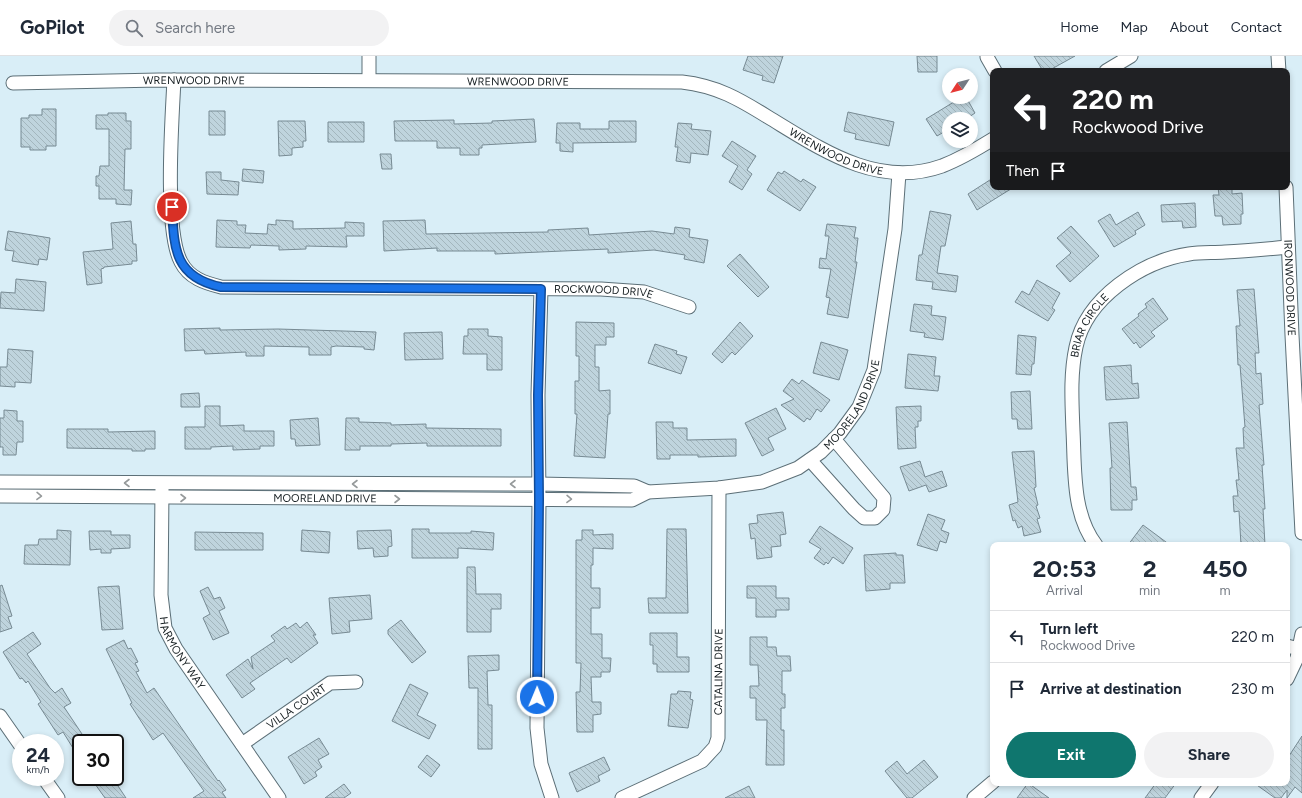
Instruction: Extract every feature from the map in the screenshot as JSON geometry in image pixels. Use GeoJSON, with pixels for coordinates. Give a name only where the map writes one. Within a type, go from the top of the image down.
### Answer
{"type":"FeatureCollection","features":[{"type":"Feature","properties":{"kind":"street"},"geometry":{"type":"LineString","coordinates":[[369,56],[369,80]]}},
{"type":"Feature","properties":{"kind":"street"},"geometry":{"type":"LineString","coordinates":[[1111,68],[1131,56]]}},
{"type":"Feature","properties":{"kind":"street"},"geometry":{"type":"LineString","coordinates":[[1278,56],[1279,68]]}},
{"type":"Feature","properties":{"kind":"street"},"geometry":{"type":"LineString","coordinates":[[987,57],[993,68]]}},
{"type":"Feature","properties":{"kind":"street","name":"WRENWOOD DRIVE"},"geometry":{"type":"LineString","coordinates":[[13,83],[174,80],[369,80],[663,82],[700,84],[718,89],[735,97],[836,157],[872,170],[899,173],[925,171],[943,166],[990,141]]}},
{"type":"Feature","properties":{"kind":"street","name":"ROCKWOOD DRIVE"},"geometry":{"type":"LineString","coordinates":[[174,80],[172,184],[174,237],[181,263],[198,280],[221,287],[601,289],[644,292],[689,307]]}},
{"type":"Feature","properties":{"kind":"street","name":"MOORELAND DRIVE"},"geometry":{"type":"LineString","coordinates":[[0,496],[632,500],[648,492],[719,488],[762,482],[780,476],[810,460],[834,440],[859,407],[874,370],[895,229],[899,173]]}},
{"type":"Feature","properties":{"kind":"street","name":"IRONWOOD DRIVE"},"geometry":{"type":"LineString","coordinates":[[1286,190],[1302,533]]}},
{"type":"Feature","properties":{"kind":"street","name":"BRIAR CIRCLE"},"geometry":{"type":"LineString","coordinates":[[1094,542],[1085,526],[1076,492],[1072,396],[1073,361],[1076,345],[1089,316],[1122,282],[1150,266],[1170,258],[1207,252],[1245,251],[1288,247]]}},
{"type":"Feature","properties":{"kind":"street"},"geometry":{"type":"LineString","coordinates":[[541,289],[539,322],[537,728],[540,764],[552,798]]}},
{"type":"Feature","properties":{"kind":"street"},"geometry":{"type":"LineString","coordinates":[[810,460],[864,518],[875,518],[883,510],[884,498],[834,440]]}},
{"type":"Feature","properties":{"kind":"street","name":"MOORELAND DRIVE"},"geometry":{"type":"LineString","coordinates":[[0,482],[539,484],[634,486],[648,492]]}},
{"type":"Feature","properties":{"kind":"street","name":"HARMONY WAY"},"geometry":{"type":"LineString","coordinates":[[162,483],[161,595],[165,628],[176,649],[279,798]]}},
{"type":"Feature","properties":{"kind":"street","name":"CATALINA DRIVE"},"geometry":{"type":"LineString","coordinates":[[622,798],[702,761],[715,747],[718,738],[719,488]]}},
{"type":"Feature","properties":{"kind":"street"},"geometry":{"type":"LineString","coordinates":[[1290,674],[1292,670],[1293,648],[1302,634]]}},
{"type":"Feature","properties":{"kind":"street","name":"VILLA COURT"},"geometry":{"type":"LineString","coordinates":[[242,744],[330,683],[356,682]]}},
{"type":"Feature","properties":{"kind":"street"},"geometry":{"type":"LineString","coordinates":[[0,716],[13,734]]}},
{"type":"Feature","properties":{"kind":"street"},"geometry":{"type":"LineString","coordinates":[[974,798],[990,785]]}},
{"type":"Feature","properties":{"kind":"street"},"geometry":{"type":"LineString","coordinates":[[48,786],[55,797]]}},
{"type":"Feature","properties":{"kind":"street"},"geometry":{"type":"LineString","coordinates":[[1201,798],[1210,786]]}},
{"type":"Feature","properties":{"kind":"building"},"geometry":{"type":"Polygon","coordinates":[[[748,56],[783,56],[774,83],[762,80],[763,76],[743,70],[748,56]]]}},
{"type":"Feature","properties":{"kind":"building"},"geometry":{"type":"Polygon","coordinates":[[[917,56],[937,56],[937,72],[918,72],[917,56]]]}},
{"type":"Feature","properties":{"kind":"building"},"geometry":{"type":"Polygon","coordinates":[[[1034,56],[1075,56],[1053,68],[1041,68],[1034,56]]]}},
{"type":"Feature","properties":{"kind":"building"},"geometry":{"type":"Polygon","coordinates":[[[951,104],[970,104],[974,112],[942,112],[942,133],[937,136],[926,119],[951,104]]]}},
{"type":"Feature","properties":{"kind":"building"},"geometry":{"type":"Polygon","coordinates":[[[42,109],[56,109],[56,146],[46,146],[46,150],[30,150],[30,147],[21,147],[21,118],[29,118],[29,115],[42,115],[42,109]]]}},
{"type":"Feature","properties":{"kind":"building"},"geometry":{"type":"Polygon","coordinates":[[[209,111],[225,111],[225,135],[209,135],[209,111]]]}},
{"type":"Feature","properties":{"kind":"building"},"geometry":{"type":"Polygon","coordinates":[[[848,112],[894,122],[889,146],[855,139],[856,134],[844,131],[848,112]]]}},
{"type":"Feature","properties":{"kind":"building"},"geometry":{"type":"Polygon","coordinates":[[[108,113],[126,113],[126,121],[131,121],[131,149],[125,149],[124,190],[132,190],[131,205],[116,204],[116,199],[99,199],[99,186],[96,186],[96,176],[99,176],[100,166],[109,166],[109,129],[96,129],[96,115],[108,115],[108,113]]]}},
{"type":"Feature","properties":{"kind":"building"},"geometry":{"type":"Polygon","coordinates":[[[534,119],[536,142],[482,145],[482,148],[479,148],[479,155],[460,155],[460,148],[437,148],[437,141],[395,141],[394,121],[454,120],[454,124],[492,123],[492,121],[534,119]]]}},
{"type":"Feature","properties":{"kind":"building"},"geometry":{"type":"Polygon","coordinates":[[[278,121],[305,121],[306,141],[303,141],[303,147],[292,148],[292,155],[279,156],[278,121]]]}},
{"type":"Feature","properties":{"kind":"building"},"geometry":{"type":"Polygon","coordinates":[[[609,121],[636,121],[636,142],[573,143],[573,152],[560,151],[560,143],[556,143],[557,123],[580,123],[580,129],[609,129],[609,121]]]}},
{"type":"Feature","properties":{"kind":"building"},"geometry":{"type":"Polygon","coordinates":[[[328,122],[364,122],[364,142],[328,142],[328,122]]]}},
{"type":"Feature","properties":{"kind":"building"},"geometry":{"type":"Polygon","coordinates":[[[678,123],[692,124],[691,129],[711,131],[708,155],[691,153],[690,163],[676,161],[678,147],[675,147],[678,123]]]}},
{"type":"Feature","properties":{"kind":"building"},"geometry":{"type":"Polygon","coordinates":[[[732,141],[756,156],[747,170],[752,174],[742,190],[729,182],[738,166],[722,156],[732,141]]]}},
{"type":"Feature","properties":{"kind":"building"},"geometry":{"type":"Polygon","coordinates":[[[380,154],[391,154],[392,169],[382,169],[380,154]]]}},
{"type":"Feature","properties":{"kind":"building"},"geometry":{"type":"Polygon","coordinates":[[[243,169],[264,171],[263,183],[242,181],[243,169]]]}},
{"type":"Feature","properties":{"kind":"building"},"geometry":{"type":"Polygon","coordinates":[[[784,171],[801,182],[803,179],[816,187],[800,211],[767,190],[778,172],[782,174],[784,171]]]}},
{"type":"Feature","properties":{"kind":"building"},"geometry":{"type":"Polygon","coordinates":[[[206,172],[221,172],[221,180],[239,182],[238,195],[207,194],[206,172]]]}},
{"type":"Feature","properties":{"kind":"building"},"geometry":{"type":"Polygon","coordinates":[[[990,180],[990,190],[1009,190],[977,210],[968,194],[990,180]]]}},
{"type":"Feature","properties":{"kind":"building"},"geometry":{"type":"Polygon","coordinates":[[[1218,190],[1232,190],[1232,194],[1242,193],[1243,214],[1241,214],[1241,224],[1223,225],[1222,216],[1215,216],[1213,195],[1219,195],[1218,190]]]}},
{"type":"Feature","properties":{"kind":"building"},"geometry":{"type":"Polygon","coordinates":[[[1195,203],[1196,227],[1183,228],[1182,221],[1162,222],[1161,205],[1195,203]]]}},
{"type":"Feature","properties":{"kind":"building"},"geometry":{"type":"Polygon","coordinates":[[[930,211],[951,215],[945,246],[941,246],[937,273],[958,276],[956,292],[932,289],[933,282],[916,280],[919,255],[922,255],[930,211]]]}},
{"type":"Feature","properties":{"kind":"building"},"geometry":{"type":"Polygon","coordinates":[[[1138,212],[1145,225],[1135,231],[1136,234],[1114,247],[1098,221],[1110,214],[1116,225],[1138,212]]]}},
{"type":"Feature","properties":{"kind":"building"},"geometry":{"type":"Polygon","coordinates":[[[217,220],[237,221],[237,225],[246,225],[245,233],[267,234],[268,224],[276,225],[276,220],[293,221],[293,229],[345,228],[345,222],[364,223],[364,236],[346,236],[347,247],[306,246],[306,249],[279,250],[279,246],[251,245],[250,248],[216,247],[217,220]]]}},
{"type":"Feature","properties":{"kind":"building"},"geometry":{"type":"Polygon","coordinates":[[[425,220],[426,234],[548,232],[548,230],[588,228],[589,235],[652,231],[674,234],[675,227],[690,229],[689,237],[708,240],[704,263],[684,259],[685,255],[654,250],[608,253],[608,249],[495,254],[495,251],[437,251],[437,248],[384,251],[383,221],[425,220]]]}},
{"type":"Feature","properties":{"kind":"building"},"geometry":{"type":"Polygon","coordinates":[[[131,221],[133,244],[136,244],[137,261],[132,261],[132,264],[104,267],[101,269],[102,283],[87,285],[83,252],[113,249],[111,223],[131,221]]]}},
{"type":"Feature","properties":{"kind":"building"},"geometry":{"type":"Polygon","coordinates":[[[827,224],[856,227],[854,238],[858,238],[855,262],[857,262],[848,318],[827,314],[830,298],[826,297],[831,269],[819,268],[820,258],[826,259],[829,236],[825,236],[827,224]]]}},
{"type":"Feature","properties":{"kind":"building"},"geometry":{"type":"Polygon","coordinates":[[[1071,226],[1099,256],[1070,282],[1056,266],[1071,253],[1057,238],[1071,226]]]}},
{"type":"Feature","properties":{"kind":"building"},"geometry":{"type":"Polygon","coordinates":[[[8,231],[50,238],[47,260],[39,259],[38,265],[12,261],[14,251],[5,250],[8,231]]]}},
{"type":"Feature","properties":{"kind":"building"},"geometry":{"type":"Polygon","coordinates":[[[740,254],[769,287],[758,297],[727,266],[740,254]]]}},
{"type":"Feature","properties":{"kind":"building"},"geometry":{"type":"Polygon","coordinates":[[[16,279],[46,282],[44,311],[0,308],[1,292],[15,293],[16,279]]]}},
{"type":"Feature","properties":{"kind":"building"},"geometry":{"type":"Polygon","coordinates":[[[1037,280],[1060,293],[1052,308],[1055,310],[1048,321],[1015,302],[1022,291],[1029,295],[1037,280]]]}},
{"type":"Feature","properties":{"kind":"building"},"geometry":{"type":"Polygon","coordinates":[[[1254,289],[1259,353],[1255,353],[1256,374],[1261,373],[1263,404],[1259,405],[1264,465],[1262,465],[1265,509],[1263,509],[1265,542],[1241,542],[1239,511],[1234,512],[1233,496],[1238,496],[1236,480],[1239,480],[1236,448],[1244,448],[1243,428],[1245,427],[1240,365],[1238,365],[1236,326],[1240,326],[1237,290],[1254,289]]]}},
{"type":"Feature","properties":{"kind":"building"},"geometry":{"type":"Polygon","coordinates":[[[1153,298],[1168,319],[1151,332],[1155,336],[1140,348],[1136,342],[1134,344],[1122,329],[1139,316],[1138,314],[1147,307],[1145,304],[1153,298]]]}},
{"type":"Feature","properties":{"kind":"building"},"geometry":{"type":"Polygon","coordinates":[[[914,304],[932,306],[931,315],[946,317],[943,340],[924,337],[925,333],[910,331],[914,304]]]}},
{"type":"Feature","properties":{"kind":"building"},"geometry":{"type":"Polygon","coordinates":[[[576,322],[614,323],[614,337],[606,337],[606,345],[595,345],[595,367],[599,367],[599,391],[610,390],[610,414],[608,414],[605,458],[574,456],[577,414],[575,414],[575,381],[579,381],[579,356],[576,356],[576,322]]]}},
{"type":"Feature","properties":{"kind":"building"},"geometry":{"type":"Polygon","coordinates":[[[740,322],[753,336],[735,355],[732,352],[722,363],[712,354],[740,322]]]}},
{"type":"Feature","properties":{"kind":"building"},"geometry":{"type":"Polygon","coordinates":[[[220,328],[220,330],[278,329],[376,332],[374,350],[364,349],[364,347],[336,346],[331,347],[331,355],[309,355],[309,347],[264,346],[264,356],[246,356],[246,352],[205,354],[204,350],[185,351],[184,329],[220,328]]]}},
{"type":"Feature","properties":{"kind":"building"},"geometry":{"type":"Polygon","coordinates":[[[468,329],[488,329],[488,336],[502,337],[502,370],[487,370],[487,354],[463,354],[464,336],[468,336],[468,329]]]}},
{"type":"Feature","properties":{"kind":"building"},"geometry":{"type":"Polygon","coordinates":[[[442,332],[443,359],[405,360],[404,333],[442,332]]]}},
{"type":"Feature","properties":{"kind":"building"},"geometry":{"type":"Polygon","coordinates":[[[1018,335],[1036,337],[1034,364],[1032,364],[1031,375],[1016,374],[1018,335]]]}},
{"type":"Feature","properties":{"kind":"building"},"geometry":{"type":"Polygon","coordinates":[[[821,342],[848,350],[839,380],[813,373],[821,342]]]}},
{"type":"Feature","properties":{"kind":"building"},"geometry":{"type":"Polygon","coordinates":[[[655,344],[677,351],[676,354],[687,357],[681,374],[648,363],[655,344]]]}},
{"type":"Feature","properties":{"kind":"building"},"geometry":{"type":"Polygon","coordinates":[[[8,349],[33,351],[31,383],[15,382],[15,387],[0,386],[0,367],[7,367],[8,349]]]}},
{"type":"Feature","properties":{"kind":"building"},"geometry":{"type":"Polygon","coordinates":[[[908,354],[936,357],[934,376],[940,376],[938,391],[905,388],[908,354]]]}},
{"type":"Feature","properties":{"kind":"building"},"geometry":{"type":"Polygon","coordinates":[[[1131,365],[1132,384],[1138,383],[1139,398],[1106,400],[1104,367],[1131,365]]]}},
{"type":"Feature","properties":{"kind":"building"},"geometry":{"type":"Polygon","coordinates":[[[792,379],[799,384],[802,380],[830,400],[821,412],[817,409],[810,420],[807,418],[804,422],[781,405],[794,399],[783,391],[792,379]]]}},
{"type":"Feature","properties":{"kind":"building"},"geometry":{"type":"Polygon","coordinates":[[[1030,391],[1032,429],[1018,429],[1017,419],[1012,419],[1011,392],[1030,391]]]}},
{"type":"Feature","properties":{"kind":"building"},"geometry":{"type":"Polygon","coordinates":[[[199,393],[200,407],[181,407],[181,394],[199,393]]]}},
{"type":"Feature","properties":{"kind":"building"},"geometry":{"type":"Polygon","coordinates":[[[205,406],[220,406],[220,426],[244,425],[244,431],[274,431],[274,446],[260,446],[260,449],[233,450],[233,446],[211,447],[211,449],[185,449],[185,427],[205,427],[205,406]]]}},
{"type":"Feature","properties":{"kind":"building"},"geometry":{"type":"Polygon","coordinates":[[[921,406],[921,421],[918,421],[918,427],[915,427],[916,448],[898,449],[896,407],[921,406]]]}},
{"type":"Feature","properties":{"kind":"building"},"geometry":{"type":"Polygon","coordinates":[[[776,408],[786,429],[768,438],[774,450],[762,456],[745,423],[776,408]]]}},
{"type":"Feature","properties":{"kind":"building"},"geometry":{"type":"Polygon","coordinates":[[[4,410],[17,411],[17,421],[23,421],[23,442],[17,442],[16,455],[3,455],[3,447],[0,447],[0,418],[4,418],[4,410]]]}},
{"type":"Feature","properties":{"kind":"building"},"geometry":{"type":"Polygon","coordinates":[[[318,418],[320,445],[296,446],[295,439],[291,439],[290,420],[318,418]]]}},
{"type":"Feature","properties":{"kind":"building"},"geometry":{"type":"Polygon","coordinates":[[[346,418],[359,418],[359,422],[391,423],[391,425],[426,424],[426,428],[501,429],[501,446],[427,446],[427,443],[391,444],[391,446],[360,446],[360,450],[345,450],[346,418]]]}},
{"type":"Feature","properties":{"kind":"building"},"geometry":{"type":"Polygon","coordinates":[[[656,422],[673,422],[673,428],[687,428],[687,440],[736,439],[736,456],[698,457],[698,455],[670,455],[670,459],[657,459],[656,422]]]}},
{"type":"Feature","properties":{"kind":"building"},"geometry":{"type":"Polygon","coordinates":[[[1127,422],[1131,487],[1136,487],[1137,500],[1132,500],[1132,510],[1111,510],[1110,468],[1112,468],[1109,423],[1127,422]]]}},
{"type":"Feature","properties":{"kind":"building"},"geometry":{"type":"Polygon","coordinates":[[[67,429],[108,429],[108,432],[155,431],[155,449],[132,451],[132,449],[67,448],[67,429]]]}},
{"type":"Feature","properties":{"kind":"building"},"geometry":{"type":"Polygon","coordinates":[[[1034,451],[1036,487],[1034,488],[1038,505],[1036,506],[1040,518],[1037,519],[1041,532],[1024,536],[1022,526],[1018,528],[1015,520],[1013,521],[1009,505],[1018,502],[1012,452],[1034,451]]]}},
{"type":"Feature","properties":{"kind":"building"},"geometry":{"type":"Polygon","coordinates":[[[920,461],[925,477],[942,471],[947,486],[929,492],[926,485],[909,491],[900,467],[920,461]]]}},
{"type":"Feature","properties":{"kind":"building"},"geometry":{"type":"Polygon","coordinates":[[[783,512],[786,534],[780,535],[781,546],[771,547],[772,557],[757,559],[755,538],[751,539],[749,524],[758,523],[757,515],[783,512]]]}},
{"type":"Feature","properties":{"kind":"building"},"geometry":{"type":"Polygon","coordinates":[[[928,514],[945,520],[941,530],[949,533],[946,543],[940,541],[937,551],[917,545],[928,514]]]}},
{"type":"Feature","properties":{"kind":"building"},"geometry":{"type":"Polygon","coordinates":[[[1143,525],[1166,542],[1130,542],[1143,525]]]}},
{"type":"Feature","properties":{"kind":"building"},"geometry":{"type":"Polygon","coordinates":[[[820,526],[853,548],[843,564],[833,557],[828,564],[826,562],[824,565],[814,558],[821,549],[809,542],[820,526]]]}},
{"type":"Feature","properties":{"kind":"building"},"geometry":{"type":"Polygon","coordinates":[[[412,529],[429,529],[429,533],[471,533],[471,531],[494,533],[493,550],[458,548],[458,558],[412,558],[412,529]]]}},
{"type":"Feature","properties":{"kind":"building"},"geometry":{"type":"Polygon","coordinates":[[[667,529],[686,529],[688,613],[649,613],[648,598],[666,598],[667,529]]]}},
{"type":"Feature","properties":{"kind":"building"},"geometry":{"type":"Polygon","coordinates":[[[57,530],[71,531],[70,565],[24,564],[25,545],[38,545],[39,539],[57,539],[57,530]]]}},
{"type":"Feature","properties":{"kind":"building"},"geometry":{"type":"Polygon","coordinates":[[[302,530],[330,532],[329,553],[301,551],[302,530]]]}},
{"type":"Feature","properties":{"kind":"building"},"geometry":{"type":"Polygon","coordinates":[[[391,530],[392,546],[388,547],[388,556],[374,557],[373,548],[358,549],[357,531],[391,530]]]}},
{"type":"Feature","properties":{"kind":"building"},"geometry":{"type":"Polygon","coordinates":[[[582,530],[593,530],[593,535],[613,534],[613,549],[593,548],[593,565],[591,565],[591,588],[600,588],[600,608],[591,608],[591,634],[602,634],[602,658],[611,658],[610,672],[601,672],[601,677],[591,677],[592,702],[601,702],[601,714],[593,715],[593,732],[577,732],[576,692],[580,692],[581,663],[576,663],[576,540],[582,540],[582,530]]]}},
{"type":"Feature","properties":{"kind":"building"},"geometry":{"type":"Polygon","coordinates":[[[89,531],[111,531],[111,535],[130,535],[130,548],[111,549],[111,553],[101,553],[101,549],[90,550],[89,531]]]}},
{"type":"Feature","properties":{"kind":"building"},"geometry":{"type":"Polygon","coordinates":[[[195,532],[263,533],[263,550],[195,550],[195,532]]]}},
{"type":"Feature","properties":{"kind":"building"},"geometry":{"type":"Polygon","coordinates":[[[896,553],[896,555],[903,555],[905,583],[890,583],[890,589],[866,591],[864,555],[896,553]]]}},
{"type":"Feature","properties":{"kind":"building"},"geometry":{"type":"Polygon","coordinates":[[[467,567],[475,567],[476,594],[501,594],[501,609],[491,609],[491,632],[467,632],[467,567]]]}},
{"type":"Feature","properties":{"kind":"building"},"geometry":{"type":"Polygon","coordinates":[[[2,585],[12,616],[8,617],[12,628],[0,632],[0,586],[2,585]]]}},
{"type":"Feature","properties":{"kind":"building"},"geometry":{"type":"Polygon","coordinates":[[[119,586],[123,629],[102,630],[98,587],[119,586]]]}},
{"type":"Feature","properties":{"kind":"building"},"geometry":{"type":"Polygon","coordinates":[[[747,586],[776,586],[776,598],[789,598],[789,610],[776,610],[776,617],[756,617],[756,598],[747,598],[747,586]]]}},
{"type":"Feature","properties":{"kind":"building"},"geometry":{"type":"Polygon","coordinates":[[[208,587],[214,599],[220,597],[225,608],[219,611],[229,633],[213,640],[203,618],[210,614],[200,591],[208,587]]]}},
{"type":"Feature","properties":{"kind":"building"},"geometry":{"type":"Polygon","coordinates":[[[370,595],[372,619],[349,621],[350,632],[332,634],[329,598],[370,595]]]}},
{"type":"Feature","properties":{"kind":"building"},"geometry":{"type":"Polygon","coordinates":[[[401,620],[426,652],[412,663],[388,634],[388,630],[401,620]]]}},
{"type":"Feature","properties":{"kind":"building"},"geometry":{"type":"Polygon","coordinates":[[[307,622],[316,635],[313,635],[318,643],[291,663],[287,658],[250,683],[255,689],[242,698],[226,675],[248,659],[253,669],[251,657],[275,641],[271,636],[285,626],[287,629],[296,623],[300,628],[307,622]]]}},
{"type":"Feature","properties":{"kind":"building"},"geometry":{"type":"Polygon","coordinates":[[[33,632],[41,644],[27,654],[55,693],[62,688],[71,703],[64,707],[82,734],[72,734],[72,746],[63,732],[57,734],[38,704],[41,702],[28,681],[26,683],[22,678],[20,679],[3,652],[33,632]]]}},
{"type":"Feature","properties":{"kind":"building"},"geometry":{"type":"Polygon","coordinates":[[[650,633],[677,633],[677,657],[689,657],[689,672],[657,672],[657,664],[653,664],[653,645],[650,645],[650,633]]]}},
{"type":"Feature","properties":{"kind":"building"},"geometry":{"type":"Polygon","coordinates":[[[750,637],[767,637],[767,647],[776,647],[777,656],[790,656],[791,671],[782,671],[782,694],[785,694],[785,708],[781,708],[781,730],[784,730],[784,765],[766,765],[767,720],[756,720],[756,698],[750,698],[750,686],[759,686],[758,665],[750,665],[750,637]]]}},
{"type":"Feature","properties":{"kind":"building"},"geometry":{"type":"Polygon","coordinates":[[[124,640],[128,649],[131,648],[138,662],[135,663],[139,671],[136,672],[147,693],[154,688],[218,781],[219,780],[226,790],[222,792],[226,798],[193,798],[204,791],[163,733],[153,740],[130,704],[132,703],[106,649],[124,640]]]}},
{"type":"Feature","properties":{"kind":"building"},"geometry":{"type":"Polygon","coordinates":[[[499,655],[499,670],[487,671],[488,705],[492,705],[492,749],[478,749],[478,688],[469,688],[468,656],[499,655]]]}},
{"type":"Feature","properties":{"kind":"building"},"geometry":{"type":"Polygon","coordinates":[[[410,684],[428,693],[417,715],[436,725],[429,739],[392,721],[410,684]]]}},
{"type":"Feature","properties":{"kind":"building"},"geometry":{"type":"Polygon","coordinates":[[[678,691],[691,692],[690,699],[693,700],[688,728],[668,726],[671,694],[677,694],[678,691]]]}},
{"type":"Feature","properties":{"kind":"building"},"geometry":{"type":"Polygon","coordinates":[[[1302,736],[1302,793],[1295,787],[1287,798],[1287,790],[1281,798],[1275,798],[1258,786],[1290,786],[1290,754],[1302,736]]]}},
{"type":"Feature","properties":{"kind":"building"},"geometry":{"type":"Polygon","coordinates":[[[319,738],[329,754],[318,760],[322,767],[315,772],[317,776],[304,784],[288,757],[319,738]]]}},
{"type":"Feature","properties":{"kind":"building"},"geometry":{"type":"Polygon","coordinates":[[[427,755],[440,765],[431,777],[418,767],[427,755]]]}},
{"type":"Feature","properties":{"kind":"building"},"geometry":{"type":"Polygon","coordinates":[[[604,757],[610,770],[598,776],[600,781],[577,792],[569,773],[604,757]]]}},
{"type":"Feature","properties":{"kind":"building"},"geometry":{"type":"Polygon","coordinates":[[[924,760],[938,777],[912,798],[907,798],[885,771],[897,761],[907,774],[924,760]]]}},
{"type":"Feature","properties":{"kind":"building"},"geometry":{"type":"Polygon","coordinates":[[[344,784],[351,793],[344,798],[325,798],[344,784]]]}},
{"type":"Feature","properties":{"kind":"building"},"geometry":{"type":"Polygon","coordinates":[[[96,786],[118,786],[126,798],[105,798],[96,786]]]}},
{"type":"Feature","properties":{"kind":"building"},"geometry":{"type":"Polygon","coordinates":[[[749,786],[755,798],[725,798],[749,786]]]}},
{"type":"Feature","properties":{"kind":"building"},"geometry":{"type":"Polygon","coordinates":[[[1026,786],[1032,786],[1049,798],[1017,798],[1026,786]]]}},
{"type":"Feature","properties":{"kind":"building"},"geometry":{"type":"Polygon","coordinates":[[[1154,786],[1174,786],[1165,798],[1145,798],[1154,786]]]}},
{"type":"Feature","properties":{"kind":"route"},"geometry":{"type":"LineString","coordinates":[[172,207],[176,251],[181,263],[189,273],[198,280],[221,287],[541,289],[538,395],[539,500],[537,697]]}}]}
